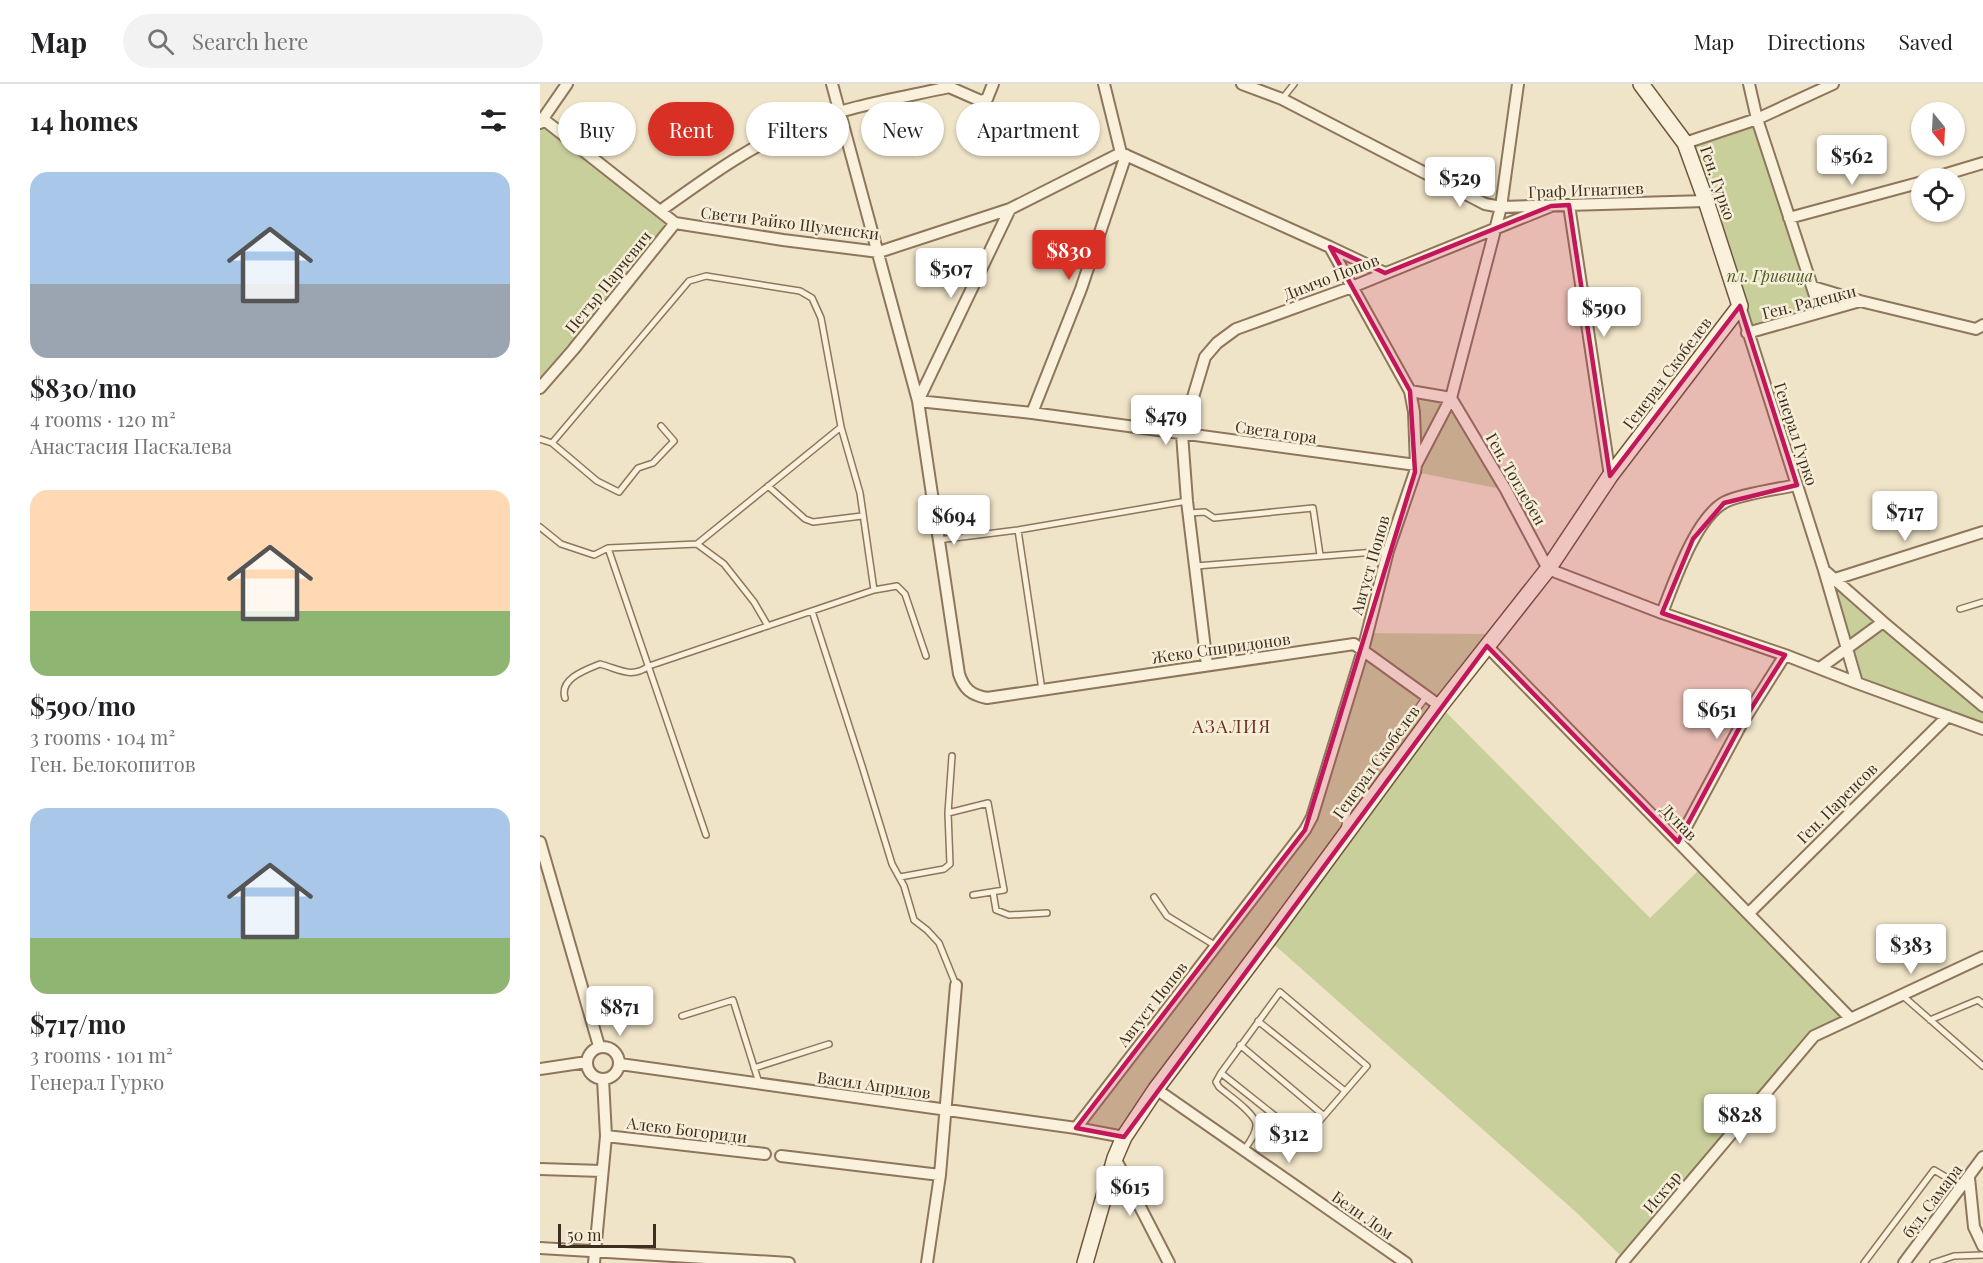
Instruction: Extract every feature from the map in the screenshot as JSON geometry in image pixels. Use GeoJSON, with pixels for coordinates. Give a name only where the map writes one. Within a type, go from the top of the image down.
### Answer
{"type":"FeatureCollection","features":[{"type":"Feature","properties":{"kind":"street"},"geometry":{"type":"LineString","coordinates":[[541,122],[567,84]]}},
{"type":"Feature","properties":{"kind":"street"},"geometry":{"type":"LineString","coordinates":[[832,84],[837,102]]}},
{"type":"Feature","properties":{"kind":"street"},"geometry":{"type":"LineString","coordinates":[[849,109],[950,86],[981,102],[987,99],[993,84]]}},
{"type":"Feature","properties":{"kind":"street"},"geometry":{"type":"LineString","coordinates":[[1032,414],[1081,289],[1123,154],[1104,84]]}},
{"type":"Feature","properties":{"kind":"street","name":"Граф Игнатиев"},"geometry":{"type":"LineString","coordinates":[[1242,84],[1282,99],[1485,204],[1501,207],[1706,201]]}},
{"type":"Feature","properties":{"kind":"street"},"geometry":{"type":"LineString","coordinates":[[1416,465],[1451,398],[1501,207],[1518,84]]}},
{"type":"Feature","properties":{"kind":"street","name":"Ген. Гурко"},"geometry":{"type":"LineString","coordinates":[[1641,84],[1685,143],[1740,306]]}},
{"type":"Feature","properties":{"kind":"street"},"geometry":{"type":"LineString","coordinates":[[1749,84],[1756,119],[1820,311]]}},
{"type":"Feature","properties":{"kind":"street"},"geometry":{"type":"LineString","coordinates":[[1685,143],[1756,119],[1828,85]]}},
{"type":"Feature","properties":{"kind":"street","name":"Свети Райко Шуменски"},"geometry":{"type":"LineString","coordinates":[[541,122],[675,222],[783,240],[879,252],[1010,210],[1123,154]]}},
{"type":"Feature","properties":{"kind":"street"},"geometry":{"type":"LineString","coordinates":[[849,146],[918,401],[938,540]]}},
{"type":"Feature","properties":{"kind":"street"},"geometry":{"type":"LineString","coordinates":[[660,211],[731,160],[746,152]]}},
{"type":"Feature","properties":{"kind":"street"},"geometry":{"type":"LineString","coordinates":[[1123,154],[1385,273]]}},
{"type":"Feature","properties":{"kind":"street"},"geometry":{"type":"LineString","coordinates":[[1965,168],[1983,163]]}},
{"type":"Feature","properties":{"kind":"street"},"geometry":{"type":"LineString","coordinates":[[1790,218],[1911,185]]}},
{"type":"Feature","properties":{"kind":"street"},"geometry":{"type":"LineString","coordinates":[[1569,205],[1610,476]]}},
{"type":"Feature","properties":{"kind":"street","name":"Димчо Попов"},"geometry":{"type":"LineString","coordinates":[[1182,434],[1205,357],[1217,343],[1236,329],[1352,287],[1551,206]]}},
{"type":"Feature","properties":{"kind":"street"},"geometry":{"type":"LineString","coordinates":[[918,401],[1010,210]]}},
{"type":"Feature","properties":{"kind":"street","name":"Петър Парчевич"},"geometry":{"type":"LineString","coordinates":[[540,388],[675,222]]}},
{"type":"Feature","properties":{"kind":"street","name":"Август Попов"},"geometry":{"type":"LineString","coordinates":[[1076,1128],[1305,830],[1312,817],[1363,650],[1388,551],[1416,465],[1414,412],[1410,391],[1330,247]]}},
{"type":"Feature","properties":{"kind":"street"},"geometry":{"type":"LineString","coordinates":[[1813,287],[1860,301]]}},
{"type":"Feature","properties":{"kind":"street","name":"Ген. Радецки"},"geometry":{"type":"LineString","coordinates":[[1747,333],[1860,301],[1976,329],[1983,325]]}},
{"type":"Feature","properties":{"kind":"street","name":"Генерал Гурко"},"geometry":{"type":"LineString","coordinates":[[1740,306],[1824,570],[1857,683]]}},
{"type":"Feature","properties":{"kind":"street","name":"Генерал Скобелев"},"geometry":{"type":"LineString","coordinates":[[1085,1263],[1115,1158],[1124,1137],[1156,1089],[1440,706],[1548,569],[1610,476],[1740,306]]}},
{"type":"Feature","properties":{"kind":"street"},"geometry":{"type":"LineString","coordinates":[[1410,391],[1451,398]]}},
{"type":"Feature","properties":{"kind":"street","name":"Ген. Тотлебен"},"geometry":{"type":"LineString","coordinates":[[1451,398],[1506,490],[1548,569]]}},
{"type":"Feature","properties":{"kind":"street","name":"Света гора"},"geometry":{"type":"LineString","coordinates":[[918,401],[1416,465]]}},
{"type":"Feature","properties":{"kind":"street"},"geometry":{"type":"LineString","coordinates":[[1182,434],[1187,501],[1207,665]]}},
{"type":"Feature","properties":{"kind":"street"},"geometry":{"type":"LineString","coordinates":[[1662,613],[1693,539],[1704,522],[1724,503],[1797,485]]}},
{"type":"Feature","properties":{"kind":"street"},"geometry":{"type":"LineString","coordinates":[[1835,579],[1983,532]]}},
{"type":"Feature","properties":{"kind":"street","name":"Жеко Спиридонов"},"geometry":{"type":"LineString","coordinates":[[938,540],[959,674],[968,691],[976,696],[987,698],[1354,644],[1440,706]]}},
{"type":"Feature","properties":{"kind":"street"},"geometry":{"type":"LineString","coordinates":[[1548,569],[1662,613],[1785,655],[1983,729]]}},
{"type":"Feature","properties":{"kind":"street"},"geometry":{"type":"LineString","coordinates":[[1824,570],[1983,706]]}},
{"type":"Feature","properties":{"kind":"street"},"geometry":{"type":"LineString","coordinates":[[1820,668],[1883,622]]}},
{"type":"Feature","properties":{"kind":"street","name":"Дунав"},"geometry":{"type":"LineString","coordinates":[[1487,646],[1850,1018]]}},
{"type":"Feature","properties":{"kind":"street"},"geometry":{"type":"LineString","coordinates":[[1678,842],[1742,723],[1785,655]]}},
{"type":"Feature","properties":{"kind":"street","name":"Ген. Паренсов"},"geometry":{"type":"LineString","coordinates":[[1749,913],[1948,716]]}},
{"type":"Feature","properties":{"kind":"street"},"geometry":{"type":"LineString","coordinates":[[540,842],[543,860],[600,1046]]}},
{"type":"Feature","properties":{"kind":"street","name":"Искър"},"geometry":{"type":"LineString","coordinates":[[1622,1263],[1814,1035],[1983,957]]}},
{"type":"Feature","properties":{"kind":"street"},"geometry":{"type":"LineString","coordinates":[[927,1263],[940,1175],[956,985]]}},
{"type":"Feature","properties":{"kind":"street"},"geometry":{"type":"LineString","coordinates":[[600,1046],[614,1050],[620,1064],[613,1076],[603,1079],[591,1073],[587,1062],[591,1051],[600,1046]]}},
{"type":"Feature","properties":{"kind":"street"},"geometry":{"type":"LineString","coordinates":[[540,1069],[587,1062]]}},
{"type":"Feature","properties":{"kind":"street","name":"Васил Априлов"},"geometry":{"type":"LineString","coordinates":[[620,1064],[1076,1128],[1124,1137]]}},
{"type":"Feature","properties":{"kind":"street"},"geometry":{"type":"LineString","coordinates":[[594,1263],[606,1136],[603,1079]]}},
{"type":"Feature","properties":{"kind":"street","name":"Бели Лом"},"geometry":{"type":"LineString","coordinates":[[1156,1089],[1406,1263]]}},
{"type":"Feature","properties":{"kind":"street","name":"Алеко Богориди"},"geometry":{"type":"LineString","coordinates":[[606,1136],[765,1154]]}},
{"type":"Feature","properties":{"kind":"street"},"geometry":{"type":"LineString","coordinates":[[781,1156],[940,1175]]}},
{"type":"Feature","properties":{"kind":"street","name":"бул. Самара"},"geometry":{"type":"LineString","coordinates":[[1904,1263],[1983,1157]]}},
{"type":"Feature","properties":{"kind":"street"},"geometry":{"type":"LineString","coordinates":[[1115,1158],[1169,1263]]}},
{"type":"Feature","properties":{"kind":"street"},"geometry":{"type":"LineString","coordinates":[[540,1169],[602,1171]]}},
{"type":"Feature","properties":{"kind":"street"},"geometry":{"type":"LineString","coordinates":[[1965,1182],[1974,1227],[1983,1246]]}},
{"type":"Feature","properties":{"kind":"street"},"geometry":{"type":"LineString","coordinates":[[540,1248],[789,1263]]}},
{"type":"Feature","properties":{"kind":"lane"},"geometry":{"type":"LineString","coordinates":[[1282,99],[1294,84]]}},
{"type":"Feature","properties":{"kind":"lane"},"geometry":{"type":"LineString","coordinates":[[552,443],[689,281],[706,276],[800,291],[812,298],[821,318],[841,427],[860,493],[874,590]]}},
{"type":"Feature","properties":{"kind":"lane"},"geometry":{"type":"LineString","coordinates":[[540,439],[552,443],[597,481],[619,492],[638,468],[653,463],[674,441],[661,426]]}},
{"type":"Feature","properties":{"kind":"lane"},"geometry":{"type":"LineString","coordinates":[[540,526],[561,544],[594,555],[608,548],[697,544],[841,427]]}},
{"type":"Feature","properties":{"kind":"lane"},"geometry":{"type":"LineString","coordinates":[[768,486],[805,519],[813,522],[862,516]]}},
{"type":"Feature","properties":{"kind":"lane"},"geometry":{"type":"LineString","coordinates":[[938,540],[1018,530],[1187,501]]}},
{"type":"Feature","properties":{"kind":"lane"},"geometry":{"type":"LineString","coordinates":[[1189,513],[1205,512],[1214,518],[1313,508],[1320,555]]}},
{"type":"Feature","properties":{"kind":"lane"},"geometry":{"type":"LineString","coordinates":[[1018,530],[1042,690]]}},
{"type":"Feature","properties":{"kind":"lane"},"geometry":{"type":"LineString","coordinates":[[697,544],[724,564],[754,602],[768,626]]}},
{"type":"Feature","properties":{"kind":"lane"},"geometry":{"type":"LineString","coordinates":[[608,548],[706,835]]}},
{"type":"Feature","properties":{"kind":"lane"},"geometry":{"type":"LineString","coordinates":[[1196,566],[1388,551]]}},
{"type":"Feature","properties":{"kind":"lane"},"geometry":{"type":"LineString","coordinates":[[565,698],[563,692],[566,684],[574,676],[591,667],[600,664],[629,674],[642,671],[649,666],[874,590],[897,586],[905,594],[926,656]]}},
{"type":"Feature","properties":{"kind":"lane"},"geometry":{"type":"LineString","coordinates":[[1960,609],[1983,602]]}},
{"type":"Feature","properties":{"kind":"lane"},"geometry":{"type":"LineString","coordinates":[[812,611],[892,864],[904,886],[914,920],[939,944],[956,985]]}},
{"type":"Feature","properties":{"kind":"lane"},"geometry":{"type":"LineString","coordinates":[[1340,842],[1351,799],[1426,696]]}},
{"type":"Feature","properties":{"kind":"lane"},"geometry":{"type":"LineString","coordinates":[[900,877],[944,869],[950,864],[948,813],[952,756]]}},
{"type":"Feature","properties":{"kind":"lane"},"geometry":{"type":"LineString","coordinates":[[948,813],[988,803],[1004,890],[973,896]]}},
{"type":"Feature","properties":{"kind":"lane"},"geometry":{"type":"LineString","coordinates":[[993,892],[996,910],[1008,915],[1047,913]]}},
{"type":"Feature","properties":{"kind":"lane"},"geometry":{"type":"LineString","coordinates":[[1154,897],[1167,916],[1216,946]]}},
{"type":"Feature","properties":{"kind":"lane"},"geometry":{"type":"LineString","coordinates":[[1221,1073],[1304,1139],[1367,1066],[1280,992],[1240,1045],[1221,1073],[1216,1082],[1253,1116],[1256,1125],[1253,1136],[1244,1150]]}},
{"type":"Feature","properties":{"kind":"lane"},"geometry":{"type":"LineString","coordinates":[[1902,995],[1983,1066]]}},
{"type":"Feature","properties":{"kind":"lane"},"geometry":{"type":"LineString","coordinates":[[682,1016],[733,1000],[759,1083]]}},
{"type":"Feature","properties":{"kind":"lane"},"geometry":{"type":"LineString","coordinates":[[1930,1020],[1978,1000],[1983,1004]]}},
{"type":"Feature","properties":{"kind":"lane"},"geometry":{"type":"LineString","coordinates":[[1258,1021],[1345,1091]]}},
{"type":"Feature","properties":{"kind":"lane"},"geometry":{"type":"LineString","coordinates":[[754,1068],[829,1044]]}},
{"type":"Feature","properties":{"kind":"lane"},"geometry":{"type":"LineString","coordinates":[[1240,1045],[1323,1115]]}},
{"type":"Feature","properties":{"kind":"lane"},"geometry":{"type":"LineString","coordinates":[[1864,1263],[1934,1170],[1965,1182]]}},
{"type":"Feature","properties":{"kind":"lane"},"geometry":{"type":"LineString","coordinates":[[1933,1263],[1954,1256],[1983,1255]]}},
{"type":"Feature","properties":{"kind":"highlighted area"},"geometry":{"type":"Polygon","coordinates":[[[1569,205],[1610,476],[1740,306],[1797,485],[1724,503],[1693,539],[1662,613],[1785,655],[1742,723],[1678,842],[1487,646],[1124,1137],[1076,1128],[1305,830],[1415,472],[1410,391],[1330,247],[1385,273],[1551,206],[1569,205]]]}},
{"type":"Feature","properties":{"kind":"green space"},"geometry":{"type":"Polygon","coordinates":[[[543,119],[558,131],[558,156],[590,156],[675,223],[540,388],[540,124],[543,119]]]}},
{"type":"Feature","properties":{"kind":"green space","name":"пл. Гривица"},"geometry":{"type":"Polygon","coordinates":[[[1757,119],[1820,311],[1747,333],[1685,143],[1757,119]]]}},
{"type":"Feature","properties":{"kind":"green space"},"geometry":{"type":"Polygon","coordinates":[[[1410,391],[1451,398],[1506,490],[1415,472],[1410,391]]]}},
{"type":"Feature","properties":{"kind":"green space"},"geometry":{"type":"Polygon","coordinates":[[[1824,570],[1983,705],[1983,729],[1857,683],[1824,570]]]}},
{"type":"Feature","properties":{"kind":"green space"},"geometry":{"type":"Polygon","coordinates":[[[1366,633],[1495,634],[1440,706],[1650,918],[1702,867],[1850,1018],[1814,1036],[1625,1260],[1577,1213],[1269,940],[1124,1137],[1076,1128],[1305,830],[1366,633]]]}},
{"type":"Feature","properties":{"kind":"district","name":"АЗАЛИЯ"},"geometry":{"type":"Point","coordinates":[1232,727]}}]}
